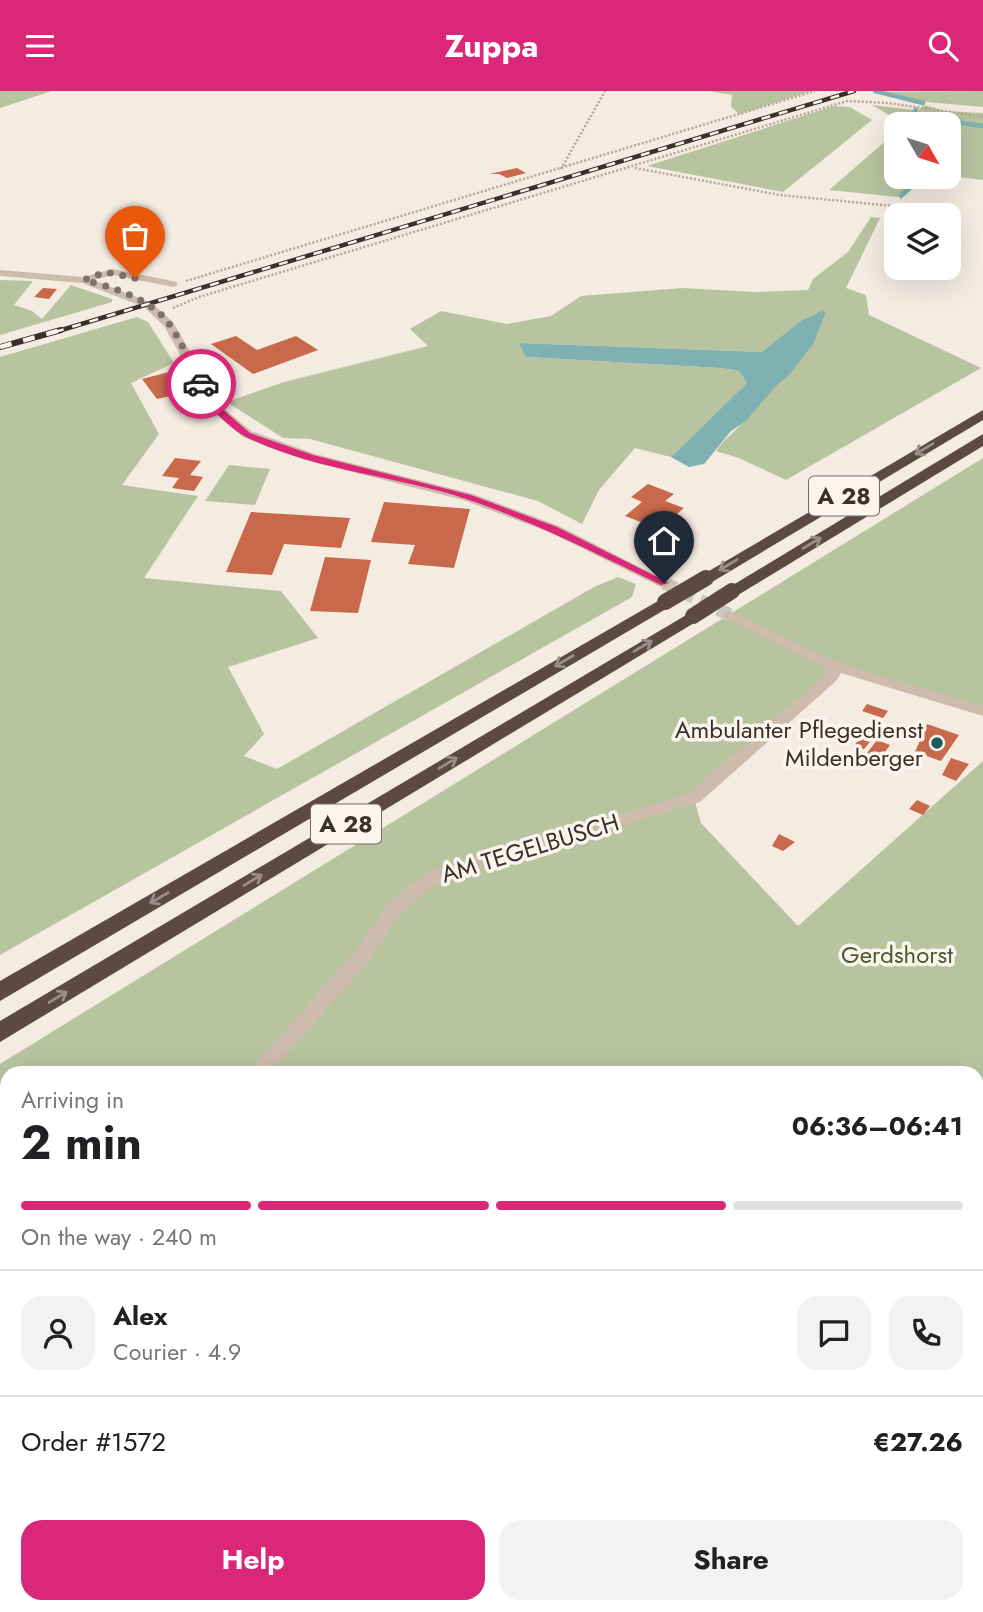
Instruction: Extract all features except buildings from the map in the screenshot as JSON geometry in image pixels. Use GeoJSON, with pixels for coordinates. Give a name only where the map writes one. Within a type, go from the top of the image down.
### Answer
{"type":"FeatureCollection","features":[{"type":"Feature","properties":{"kind":"highway","name":"A 28"},"geometry":{"type":"LineString","coordinates":[[0,992],[665,593],[706,578],[983,414]]}},
{"type":"Feature","properties":{"kind":"highway","name":"A 28"},"geometry":{"type":"LineString","coordinates":[[0,1033],[983,439]]}},
{"type":"Feature","properties":{"kind":"street"},"geometry":{"type":"LineString","coordinates":[[84,280],[113,272],[173,284]]}},
{"type":"Feature","properties":{"kind":"street"},"geometry":{"type":"LineString","coordinates":[[0,273],[84,280],[133,297],[159,313],[169,324],[209,398],[229,421],[247,434],[310,457],[468,497],[554,529],[665,593]]}},
{"type":"Feature","properties":{"kind":"street"},"geometry":{"type":"LineString","coordinates":[[730,615],[836,667],[983,711]]}},
{"type":"Feature","properties":{"kind":"street","name":"AM TEGELBUSCH"},"geometry":{"type":"LineString","coordinates":[[264,1066],[362,956],[397,905],[435,876],[694,798],[831,678],[836,667]]}},
{"type":"Feature","properties":{"kind":"path"},"geometry":{"type":"LineString","coordinates":[[561,169],[605,91]]}},
{"type":"Feature","properties":{"kind":"path"},"geometry":{"type":"LineString","coordinates":[[173,284],[816,91]]}},
{"type":"Feature","properties":{"kind":"path"},"geometry":{"type":"LineString","coordinates":[[159,313],[199,297],[847,101],[888,103],[983,117]]}},
{"type":"Feature","properties":{"kind":"path"},"geometry":{"type":"LineString","coordinates":[[634,167],[780,195],[884,205]]}},
{"type":"Feature","properties":{"kind":"green space"},"geometry":{"type":"Polygon","coordinates":[[[0,91],[52,91],[0,108],[0,91]]]}},
{"type":"Feature","properties":{"kind":"green space"},"geometry":{"type":"Polygon","coordinates":[[[709,91],[811,91],[739,114],[731,107],[732,95],[709,91]]]}},
{"type":"Feature","properties":{"kind":"green space"},"geometry":{"type":"Polygon","coordinates":[[[983,91],[983,107],[916,101],[883,92],[983,91]]]}},
{"type":"Feature","properties":{"kind":"green space"},"geometry":{"type":"Polygon","coordinates":[[[872,105],[914,110],[912,112],[884,112],[872,105]]]}},
{"type":"Feature","properties":{"kind":"green space"},"geometry":{"type":"Polygon","coordinates":[[[924,105],[946,111],[983,113],[983,125],[961,122],[961,112],[917,112],[924,105]]]}},
{"type":"Feature","properties":{"kind":"green space"},"geometry":{"type":"Polygon","coordinates":[[[834,106],[850,107],[872,120],[783,192],[647,166],[834,106]]]}},
{"type":"Feature","properties":{"kind":"green space"},"geometry":{"type":"Polygon","coordinates":[[[961,125],[983,127],[983,180],[961,177],[961,125]]]}},
{"type":"Feature","properties":{"kind":"green space"},"geometry":{"type":"Polygon","coordinates":[[[884,142],[884,189],[906,189],[898,197],[829,190],[884,142]]]}},
{"type":"Feature","properties":{"kind":"green space"},"geometry":{"type":"Polygon","coordinates":[[[871,217],[880,218],[846,288],[866,295],[869,315],[981,368],[786,480],[739,458],[716,451],[791,370],[811,343],[826,312],[799,322],[762,352],[520,343],[526,357],[721,368],[739,371],[747,383],[671,457],[635,448],[599,490],[582,524],[538,501],[310,439],[283,438],[227,402],[284,382],[428,346],[410,329],[441,311],[507,324],[551,316],[581,296],[682,288],[755,292],[808,290],[813,279],[848,252],[871,217]]]}},
{"type":"Feature","properties":{"kind":"green space"},"geometry":{"type":"Polygon","coordinates":[[[0,280],[33,281],[14,305],[32,311],[42,319],[71,285],[112,299],[112,302],[0,335],[0,280]]]}},
{"type":"Feature","properties":{"kind":"green space"},"geometry":{"type":"Polygon","coordinates":[[[137,317],[148,322],[174,363],[131,383],[159,434],[122,485],[198,496],[144,578],[281,591],[318,638],[228,667],[264,734],[244,756],[277,769],[594,587],[618,577],[636,584],[632,597],[0,955],[0,357],[137,317]]]}},
{"type":"Feature","properties":{"kind":"green space","name":"Gerdshorst"},"geometry":{"type":"Polygon","coordinates":[[[983,458],[983,711],[836,667],[694,798],[701,823],[798,926],[983,761],[983,1066],[0,1064],[983,458]]]}},
{"type":"Feature","properties":{"kind":"green space"},"geometry":{"type":"Polygon","coordinates":[[[229,465],[270,469],[255,505],[205,501],[229,465]]]}},
{"type":"Feature","properties":{"kind":"water"},"geometry":{"type":"Polygon","coordinates":[[[822,311],[826,312],[813,344],[788,376],[746,421],[731,431],[704,464],[689,467],[671,457],[747,383],[739,371],[526,357],[519,343],[762,352],[799,322],[822,311]]]}},
{"type":"Feature","properties":{"kind":"waterway"},"geometry":{"type":"LineString","coordinates":[[875,91],[923,103]]}},
{"type":"Feature","properties":{"kind":"waterway"},"geometry":{"type":"LineString","coordinates":[[916,110],[911,116],[983,126]]}},
{"type":"Feature","properties":{"kind":"waterway"},"geometry":{"type":"LineString","coordinates":[[901,196],[909,189]]}},
{"type":"Feature","properties":{"kind":"tunnel"},"geometry":{"type":"LineString","coordinates":[[664,583],[730,615]]}},
{"type":"Feature","properties":{"kind":"railway"},"geometry":{"type":"LineString","coordinates":[[55,332],[854,91]]}},
{"type":"Feature","properties":{"kind":"railway"},"geometry":{"type":"LineString","coordinates":[[0,347],[61,330]]}},
{"type":"Feature","properties":{"kind":"way so far"},"geometry":{"type":"LineString","coordinates":[[135,278],[106,272],[84,280],[133,297],[159,313],[169,324],[201,384]]}},
{"type":"Feature","properties":{"kind":"place","name":"Ambulanter Pflegedienst Mildenberger"},"geometry":{"type":"Point","coordinates":[937,743]}},
{"type":"Feature","properties":{"kind":"route"},"geometry":{"type":"LineString","coordinates":[[201,384],[216,408],[247,434],[310,457],[468,497],[554,529],[664,583]]}}]}
